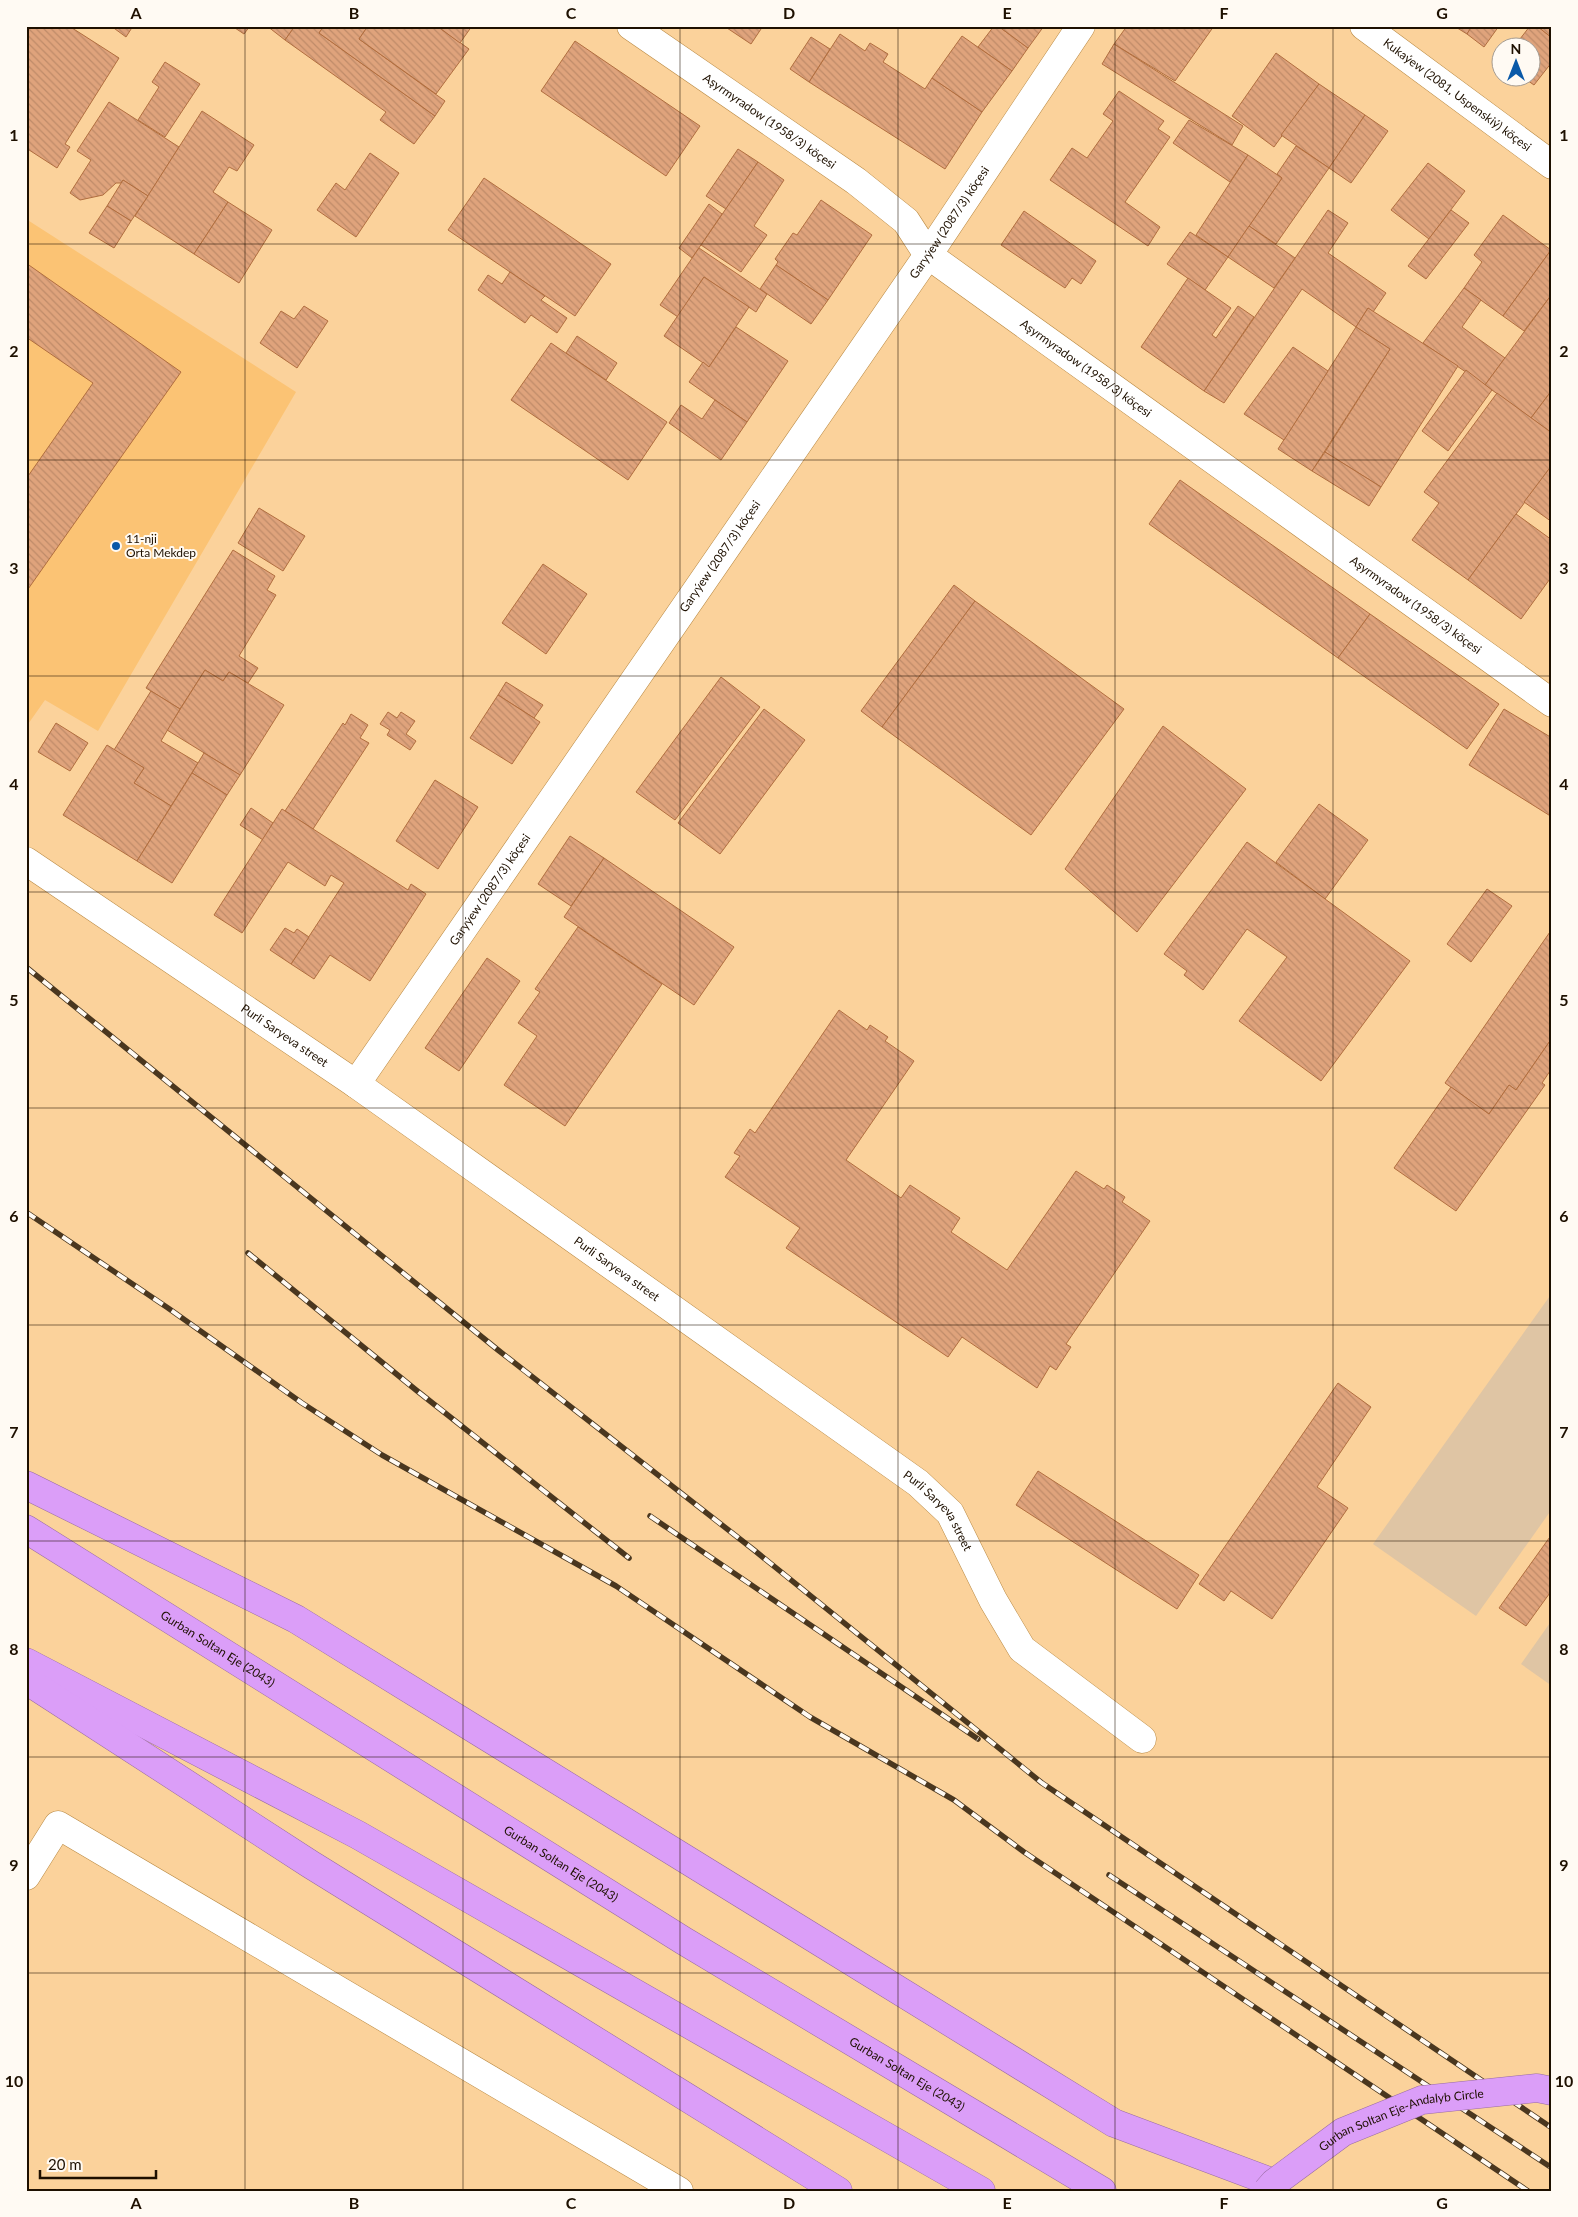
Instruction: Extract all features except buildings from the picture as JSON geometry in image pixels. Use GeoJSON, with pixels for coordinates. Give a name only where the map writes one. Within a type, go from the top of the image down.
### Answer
{"type":"FeatureCollection","features":[{"type":"Feature","properties":{"kind":"highway"},"geometry":{"type":"LineString","coordinates":[[26,1485],[296,1619],[1114,2123],[1271,2187]]}},
{"type":"Feature","properties":{"kind":"highway","name":"Gurban Soltan Eje (2043)"},"geometry":{"type":"LineString","coordinates":[[26,1528],[684,1941],[1102,2191]]}},
{"type":"Feature","properties":{"kind":"highway"},"geometry":{"type":"LineString","coordinates":[[26,1662],[358,1835],[981,2191]]}},
{"type":"Feature","properties":{"kind":"highway"},"geometry":{"type":"LineString","coordinates":[[26,1680],[310,1864],[838,2191]]}},
{"type":"Feature","properties":{"kind":"highway","name":"Gurban Soltan Eje-Andalyb Circle"},"geometry":{"type":"LineString","coordinates":[[1271,2187],[1343,2132],[1422,2100],[1547,2085]]}},
{"type":"Feature","properties":{"kind":"street","name":"Aşyrmyradow (1958/3) köçesi"},"geometry":{"type":"LineString","coordinates":[[631,26],[856,181],[906,220],[928,255],[1552,703]]}},
{"type":"Feature","properties":{"kind":"street","name":"Garyýew (2087/3) köçesi"},"geometry":{"type":"LineString","coordinates":[[356,1084],[928,255],[1081,26]]}},
{"type":"Feature","properties":{"kind":"street","name":"Kukaýew (2081, Uspenskiý) köçesi"},"geometry":{"type":"LineString","coordinates":[[1364,26],[1552,165]]}},
{"type":"Feature","properties":{"kind":"street","name":"Purli Saryeva street"},"geometry":{"type":"LineString","coordinates":[[26,861],[356,1084],[918,1483],[950,1513],[993,1600],[1022,1649],[1142,1739]]}},
{"type":"Feature","properties":{"kind":"street"},"geometry":{"type":"LineString","coordinates":[[26,1876],[58,1825],[679,2191]]}},
{"type":"Feature","properties":{"kind":"shaded area","name":"11-nji Orta Mekdep"},"geometry":{"type":"Polygon","coordinates":[[[26,219],[296,392],[98,731],[45,700],[26,727],[26,219]]]}},
{"type":"Feature","properties":{"kind":"shaded area"},"geometry":{"type":"Polygon","coordinates":[[[1552,1293],[1552,1509],[1476,1616],[1373,1544],[1552,1293]]]}},
{"type":"Feature","properties":{"kind":"shaded area"},"geometry":{"type":"Polygon","coordinates":[[[1552,1620],[1552,1686],[1521,1664],[1552,1620]]]}},
{"type":"Feature","properties":{"kind":"railway"},"geometry":{"type":"LineString","coordinates":[[26,967],[498,1350],[754,1550],[1042,1783],[1552,2128]]}},
{"type":"Feature","properties":{"kind":"railway"},"geometry":{"type":"LineString","coordinates":[[26,1212],[168,1308],[302,1403],[382,1455],[616,1586],[810,1717],[954,1800],[1024,1852],[1528,2191]]}},
{"type":"Feature","properties":{"kind":"railway"},"geometry":{"type":"LineString","coordinates":[[248,1253],[416,1390],[629,1558]]}},
{"type":"Feature","properties":{"kind":"railway"},"geometry":{"type":"LineString","coordinates":[[650,1516],[978,1739]]}},
{"type":"Feature","properties":{"kind":"railway"},"geometry":{"type":"LineString","coordinates":[[1109,1875],[1552,2168]]}},
{"type":"Feature","properties":{"kind":"place","name":"11-nji Orta Mekdep"},"geometry":{"type":"Point","coordinates":[116,546]}}]}
